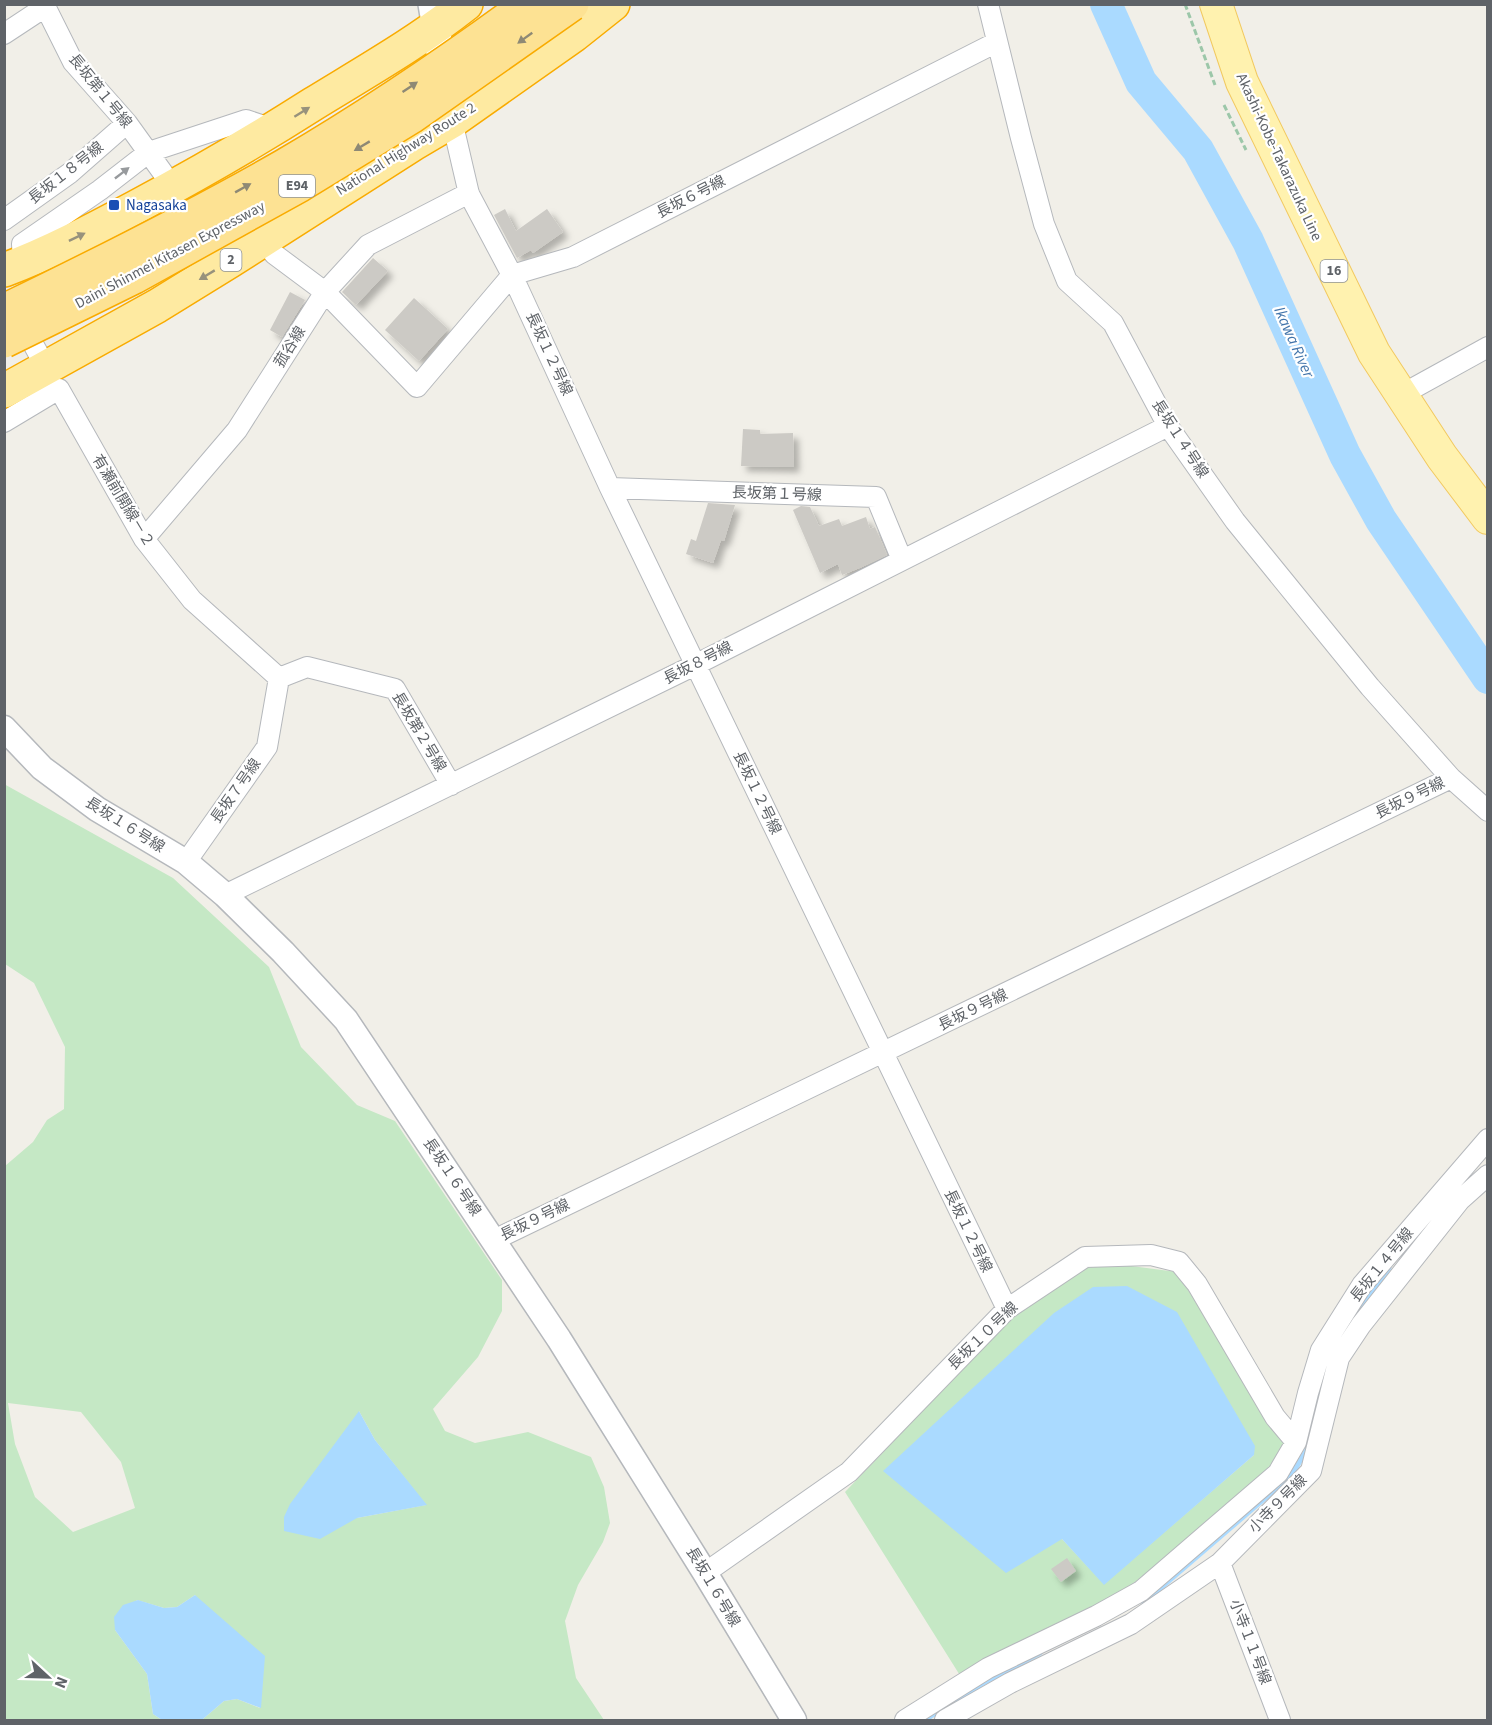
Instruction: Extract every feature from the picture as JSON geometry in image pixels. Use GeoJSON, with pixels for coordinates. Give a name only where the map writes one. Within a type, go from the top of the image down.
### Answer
{"type":"FeatureCollection","features":[{"type":"Feature","properties":{"kind":"highway"},"geometry":{"type":"LineString","coordinates":[[14,267],[104,224],[188,179],[273,129],[433,16],[466,4]]}},
{"type":"Feature","properties":{"kind":"highway","name":"Daini Shinmei Kitasen Expressway"},"geometry":{"type":"LineString","coordinates":[[8,323],[118,256],[284,165],[393,98],[528,4]]}},
{"type":"Feature","properties":{"kind":"highway","name":"Daini Shinmei Kitasen Expressway"},"geometry":{"type":"LineString","coordinates":[[8,323],[134,277],[300,185],[411,117],[572,4]]}},
{"type":"Feature","properties":{"kind":"highway","name":"National Highway Route 2"},"geometry":{"type":"LineString","coordinates":[[4,392],[157,306],[452,121],[574,35],[613,4]]}},
{"type":"Feature","properties":{"kind":"main road","name":"Akashi-Kobe-Takarazuka Line"},"geometry":{"type":"LineString","coordinates":[[1215,4],[1242,82],[1374,353],[1442,457],[1488,518]]}},
{"type":"Feature","properties":{"kind":"main road"},"geometry":{"type":"LineString","coordinates":[[433,16],[452,121]]}},
{"type":"Feature","properties":{"kind":"street","name":"長坂１４号線"},"geometry":{"type":"LineString","coordinates":[[988,4],[1044,224],[1067,281],[1113,323],[1168,426],[1234,521],[1370,687],[1451,778],[1488,811]]}},
{"type":"Feature","properties":{"kind":"street"},"geometry":{"type":"LineString","coordinates":[[4,34],[44,6]]}},
{"type":"Feature","properties":{"kind":"street","name":"長坂第１号線"},"geometry":{"type":"LineString","coordinates":[[44,6],[73,62],[126,123],[163,173]]}},
{"type":"Feature","properties":{"kind":"street","name":"長坂６号線"},"geometry":{"type":"LineString","coordinates":[[512,275],[573,257],[996,42]]}},
{"type":"Feature","properties":{"kind":"street"},"geometry":{"type":"LineString","coordinates":[[14,267],[22,243],[100,190],[149,152],[246,120],[273,129]]}},
{"type":"Feature","properties":{"kind":"street","name":"長坂１２号線"},"geometry":{"type":"LineString","coordinates":[[452,121],[469,193],[512,275],[610,488],[1007,1310]]}},
{"type":"Feature","properties":{"kind":"street","name":"長坂１８号線"},"geometry":{"type":"LineString","coordinates":[[4,220],[70,173],[126,123]]}},
{"type":"Feature","properties":{"kind":"street","name":"菰谷線"},"geometry":{"type":"LineString","coordinates":[[144,539],[237,430],[325,292],[368,245],[469,193]]}},
{"type":"Feature","properties":{"kind":"street"},"geometry":{"type":"LineString","coordinates":[[183,201],[250,234]]}},
{"type":"Feature","properties":{"kind":"street"},"geometry":{"type":"LineString","coordinates":[[39,353],[8,323],[89,285],[211,215]]}},
{"type":"Feature","properties":{"kind":"street"},"geometry":{"type":"LineString","coordinates":[[274,254],[325,292],[417,387],[512,275]]}},
{"type":"Feature","properties":{"kind":"street"},"geometry":{"type":"LineString","coordinates":[[1401,395],[1488,347]]}},
{"type":"Feature","properties":{"kind":"street","name":"有瀬前開線－２"},"geometry":{"type":"LineString","coordinates":[[4,422],[59,389],[144,539],[192,600],[279,678]]}},
{"type":"Feature","properties":{"kind":"street","name":"長坂８号線"},"geometry":{"type":"LineString","coordinates":[[225,895],[695,665],[1168,426]]}},
{"type":"Feature","properties":{"kind":"street","name":"長坂第１号線"},"geometry":{"type":"LineString","coordinates":[[610,488],[876,497],[902,560]]}},
{"type":"Feature","properties":{"kind":"street","name":"長坂第２号線"},"geometry":{"type":"LineString","coordinates":[[279,678],[307,667],[395,688],[451,785]]}},
{"type":"Feature","properties":{"kind":"street","name":"長坂７号線"},"geometry":{"type":"LineString","coordinates":[[186,862],[267,747],[279,678]]}},
{"type":"Feature","properties":{"kind":"street","name":"長坂１６号線"},"geometry":{"type":"LineString","coordinates":[[4,728],[51,775],[97,809],[186,862],[225,895],[283,952],[346,1020],[565,1349],[794,1720]]}},
{"type":"Feature","properties":{"kind":"street","name":"長坂９号線"},"geometry":{"type":"LineString","coordinates":[[494,1240],[1451,778]]}},
{"type":"Feature","properties":{"kind":"street","name":"長坂１４号線"},"geometry":{"type":"LineString","coordinates":[[1100,1626],[1278,1473],[1296,1442],[1321,1350],[1362,1285],[1488,1139]]}},
{"type":"Feature","properties":{"kind":"street","name":"小寺９号線"},"geometry":{"type":"LineString","coordinates":[[945,1720],[1010,1683],[1100,1626],[1131,1624],[1220,1563],[1311,1471],[1339,1358],[1361,1325],[1460,1200],[1488,1174]]}},
{"type":"Feature","properties":{"kind":"street","name":"長坂１０号線"},"geometry":{"type":"LineString","coordinates":[[705,1573],[849,1472],[1007,1310],[1084,1257],[1151,1255],[1179,1262],[1197,1284],[1275,1417],[1296,1442]]}},
{"type":"Feature","properties":{"kind":"street","name":"小寺１１号線"},"geometry":{"type":"LineString","coordinates":[[1220,1563],[1280,1720]]}},
{"type":"Feature","properties":{"kind":"street"},"geometry":{"type":"LineString","coordinates":[[905,1720],[988,1668],[1100,1626]]}},
{"type":"Feature","properties":{"kind":"green space"},"geometry":{"type":"Polygon","coordinates":[[[4,784],[173,878],[269,967],[301,1047],[357,1105],[395,1121],[502,1280],[502,1311],[478,1357],[433,1409],[445,1431],[475,1443],[528,1432],[591,1457],[604,1487],[610,1523],[603,1542],[578,1585],[565,1621],[576,1678],[604,1720],[182,1720],[203,1719],[224,1701],[237,1699],[260,1708],[195,1595],[177,1607],[164,1608],[137,1600],[115,1630],[147,1674],[153,1714],[162,1720],[5,1720],[5,1166],[33,1142],[47,1120],[64,1109],[65,1047],[34,983],[5,964],[4,784]],[[8,1403],[15,1444],[35,1497],[73,1532],[135,1508],[121,1462],[81,1412],[8,1403]],[[359,1411],[357,1518],[426,1505],[375,1440],[359,1411]]]}},
{"type":"Feature","properties":{"kind":"green space"},"geometry":{"type":"Polygon","coordinates":[[[1101,1262],[1177,1272],[1269,1420],[1290,1445],[1274,1470],[1124,1591],[961,1677],[845,1492],[1007,1323],[1070,1274],[1101,1262]],[[1254,1455],[1062,1539],[1104,1584],[1254,1455]]]}},
{"type":"Feature","properties":{"kind":"water"},"geometry":{"type":"Polygon","coordinates":[[[1127,1286],[1177,1312],[1255,1446],[1254,1455],[1104,1585],[1062,1539],[1006,1573],[883,1471],[1054,1313],[1093,1287],[1127,1286]]]}},
{"type":"Feature","properties":{"kind":"water"},"geometry":{"type":"Polygon","coordinates":[[[359,1411],[375,1440],[427,1505],[357,1518],[320,1539],[284,1531],[284,1517],[290,1504],[359,1411]]]}},
{"type":"Feature","properties":{"kind":"water"},"geometry":{"type":"Polygon","coordinates":[[[195,1595],[265,1656],[261,1708],[237,1699],[224,1701],[203,1719],[162,1720],[153,1714],[147,1674],[115,1630],[114,1617],[123,1605],[138,1600],[164,1608],[177,1607],[195,1595]]]}},
{"type":"Feature","properties":{"kind":"building"},"geometry":{"type":"Polygon","coordinates":[[[505,209],[516,231],[547,209],[563,232],[533,253],[531,250],[517,258],[494,215],[505,209]]]}},
{"type":"Feature","properties":{"kind":"building"},"geometry":{"type":"Polygon","coordinates":[[[373,258],[388,271],[356,305],[342,292],[373,258]]]}},
{"type":"Feature","properties":{"kind":"building"},"geometry":{"type":"Polygon","coordinates":[[[290,292],[305,300],[282,337],[270,330],[290,292]]]}},
{"type":"Feature","properties":{"kind":"building"},"geometry":{"type":"Polygon","coordinates":[[[414,298],[448,329],[419,361],[385,330],[414,298]]]}},
{"type":"Feature","properties":{"kind":"building"},"geometry":{"type":"Polygon","coordinates":[[[743,429],[760,430],[760,434],[793,433],[794,467],[741,466],[743,429]]]}},
{"type":"Feature","properties":{"kind":"building"},"geometry":{"type":"Polygon","coordinates":[[[708,503],[735,505],[724,541],[721,540],[713,563],[686,554],[691,539],[696,541],[708,503]]]}},
{"type":"Feature","properties":{"kind":"building"},"geometry":{"type":"Polygon","coordinates":[[[801,506],[810,507],[819,526],[839,519],[842,526],[866,517],[870,529],[875,527],[887,555],[842,575],[838,564],[820,573],[793,510],[801,506]]]}},
{"type":"Feature","properties":{"kind":"building"},"geometry":{"type":"Polygon","coordinates":[[[1067,1558],[1076,1571],[1061,1582],[1051,1569],[1067,1558]]]}},
{"type":"Feature","properties":{"kind":"waterway","name":"Ikawa River"},"geometry":{"type":"LineString","coordinates":[[1106,4],[1141,82],[1198,150],[1248,241],[1345,455],[1381,520],[1488,678]]}},
{"type":"Feature","properties":{"kind":"waterway"},"geometry":{"type":"LineString","coordinates":[[1352,1319],[1389,1268]]}},
{"type":"Feature","properties":{"kind":"waterway"},"geometry":{"type":"LineString","coordinates":[[1311,1433],[1321,1380]]}},
{"type":"Feature","properties":{"kind":"waterway"},"geometry":{"type":"LineString","coordinates":[[1142,1601],[1150,1597],[1291,1476],[1308,1448]]}},
{"type":"Feature","properties":{"kind":"waterway"},"geometry":{"type":"LineString","coordinates":[[925,1720],[985,1682],[1040,1653]]}},
{"type":"Feature","properties":{"kind":"place","name":"Nagasaka"},"geometry":{"type":"Point","coordinates":[114,205]}}]}
